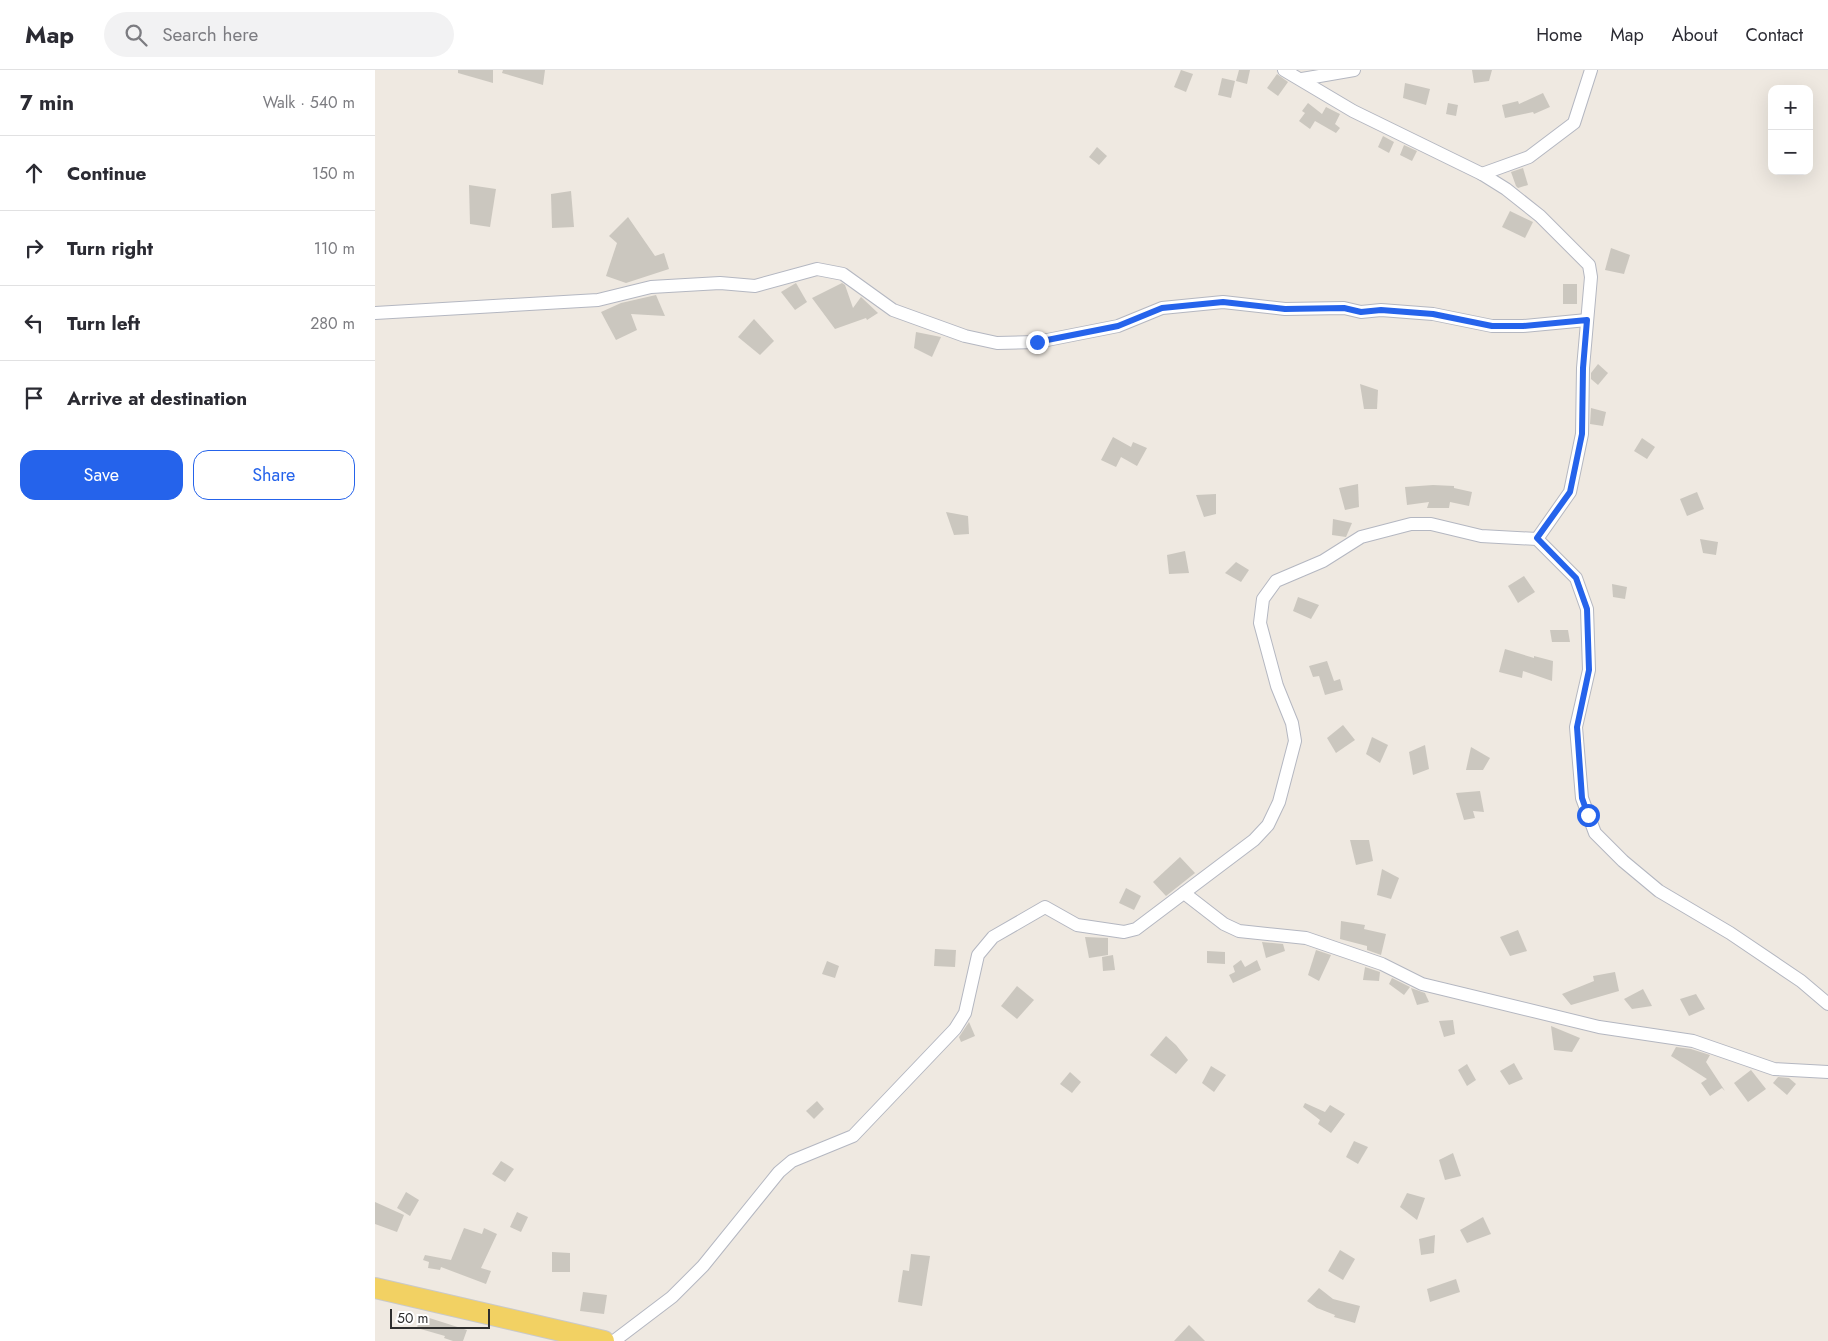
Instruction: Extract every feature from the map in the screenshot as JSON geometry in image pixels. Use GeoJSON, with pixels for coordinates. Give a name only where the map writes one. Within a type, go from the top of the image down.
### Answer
{"type":"FeatureCollection","features":[{"type":"Feature","properties":{"kind":"main road"},"geometry":{"type":"LineString","coordinates":[[375,1288],[605,1341]]}},
{"type":"Feature","properties":{"kind":"street"},"geometry":{"type":"LineString","coordinates":[[1284,70],[1353,111],[1482,174],[1506,189],[1540,216],[1589,265],[1591,277],[1583,368],[1582,434],[1570,492],[1537,538]]}},
{"type":"Feature","properties":{"kind":"street"},"geometry":{"type":"LineString","coordinates":[[1302,80],[1354,70]]}},
{"type":"Feature","properties":{"kind":"street"},"geometry":{"type":"LineString","coordinates":[[1482,174],[1529,157],[1574,123],[1591,70]]}},
{"type":"Feature","properties":{"kind":"street"},"geometry":{"type":"LineString","coordinates":[[375,314],[598,300],[651,287],[720,283],[755,286],[817,270],[843,274],[893,310],[965,336],[997,343],[1037,342],[1118,326],[1162,308],[1223,302],[1285,309],[1344,308],[1361,312],[1381,310],[1433,314],[1492,326],[1523,326],[1587,320]]}},
{"type":"Feature","properties":{"kind":"street"},"geometry":{"type":"LineString","coordinates":[[615,1341],[672,1297],[703,1266],[779,1172],[792,1161],[853,1136],[955,1029],[965,1013],[977,955],[993,937],[1045,907],[1077,925],[1123,932],[1136,929],[1254,840],[1269,825],[1279,802],[1295,741],[1292,723],[1277,686],[1260,623],[1263,599],[1276,581],[1323,561],[1361,537],[1411,524],[1431,524],[1481,536],[1537,538],[1576,578],[1587,609],[1589,670],[1577,727],[1582,798],[1595,833],[1623,862],[1659,892],[1730,933],[1801,981],[1828,1004]]}},
{"type":"Feature","properties":{"kind":"street"},"geometry":{"type":"LineString","coordinates":[[1184,893],[1224,924],[1239,931],[1306,938],[1382,964],[1422,984],[1599,1026],[1693,1041],[1775,1069],[1828,1072]]}},
{"type":"Feature","properties":{"kind":"building"},"geometry":{"type":"Polygon","coordinates":[[[458,70],[493,70],[493,83],[458,73],[458,70]]]}},
{"type":"Feature","properties":{"kind":"building"},"geometry":{"type":"Polygon","coordinates":[[[503,70],[545,70],[543,85],[502,73],[503,70]]]}},
{"type":"Feature","properties":{"kind":"building"},"geometry":{"type":"Polygon","coordinates":[[[1181,70],[1193,74],[1186,92],[1174,87],[1181,70]]]}},
{"type":"Feature","properties":{"kind":"building"},"geometry":{"type":"Polygon","coordinates":[[[1239,70],[1250,70],[1247,84],[1236,81],[1239,70]]]}},
{"type":"Feature","properties":{"kind":"building"},"geometry":{"type":"Polygon","coordinates":[[[1472,70],[1492,70],[1489,81],[1474,83],[1472,70]]]}},
{"type":"Feature","properties":{"kind":"building"},"geometry":{"type":"Polygon","coordinates":[[[1277,74],[1288,82],[1278,96],[1267,88],[1277,74]]]}},
{"type":"Feature","properties":{"kind":"building"},"geometry":{"type":"Polygon","coordinates":[[[1222,78],[1235,81],[1231,98],[1218,95],[1222,78]]]}},
{"type":"Feature","properties":{"kind":"building"},"geometry":{"type":"Polygon","coordinates":[[[1405,83],[1430,89],[1426,105],[1403,98],[1405,83]]]}},
{"type":"Feature","properties":{"kind":"building"},"geometry":{"type":"Polygon","coordinates":[[[1543,93],[1550,107],[1534,114],[1533,112],[1505,118],[1502,105],[1518,101],[1519,104],[1543,93]]]}},
{"type":"Feature","properties":{"kind":"building"},"geometry":{"type":"Polygon","coordinates":[[[1308,103],[1322,114],[1326,107],[1340,114],[1335,124],[1340,128],[1336,133],[1315,121],[1310,129],[1299,121],[1305,113],[1302,111],[1308,103]]]}},
{"type":"Feature","properties":{"kind":"building"},"geometry":{"type":"Polygon","coordinates":[[[1448,103],[1458,105],[1456,116],[1446,114],[1448,103]]]}},
{"type":"Feature","properties":{"kind":"building"},"geometry":{"type":"Polygon","coordinates":[[[1383,136],[1394,142],[1389,153],[1378,147],[1383,136]]]}},
{"type":"Feature","properties":{"kind":"building"},"geometry":{"type":"Polygon","coordinates":[[[1404,145],[1417,151],[1412,161],[1400,155],[1404,145]]]}},
{"type":"Feature","properties":{"kind":"building"},"geometry":{"type":"Polygon","coordinates":[[[1097,147],[1107,156],[1099,165],[1089,157],[1097,147]]]}},
{"type":"Feature","properties":{"kind":"building"},"geometry":{"type":"Polygon","coordinates":[[[1523,168],[1528,185],[1518,188],[1511,172],[1523,168]]]}},
{"type":"Feature","properties":{"kind":"building"},"geometry":{"type":"Polygon","coordinates":[[[469,185],[496,189],[490,227],[470,224],[469,185]]]}},
{"type":"Feature","properties":{"kind":"building"},"geometry":{"type":"Polygon","coordinates":[[[571,191],[574,227],[552,228],[551,194],[571,191]]]}},
{"type":"Feature","properties":{"kind":"building"},"geometry":{"type":"Polygon","coordinates":[[[1510,211],[1533,222],[1525,238],[1502,227],[1510,211]]]}},
{"type":"Feature","properties":{"kind":"building"},"geometry":{"type":"Polygon","coordinates":[[[628,217],[655,256],[664,253],[669,269],[626,283],[606,276],[617,243],[609,236],[628,217]]]}},
{"type":"Feature","properties":{"kind":"building"},"geometry":{"type":"Polygon","coordinates":[[[1611,248],[1630,255],[1624,274],[1605,270],[1611,248]]]}},
{"type":"Feature","properties":{"kind":"building"},"geometry":{"type":"Polygon","coordinates":[[[796,283],[807,302],[795,310],[781,292],[796,283]]]}},
{"type":"Feature","properties":{"kind":"building"},"geometry":{"type":"Polygon","coordinates":[[[842,283],[845,285],[853,308],[861,297],[878,313],[867,320],[866,318],[835,329],[812,298],[842,283]]]}},
{"type":"Feature","properties":{"kind":"building"},"geometry":{"type":"Polygon","coordinates":[[[1563,284],[1577,284],[1577,304],[1563,304],[1563,284]]]}},
{"type":"Feature","properties":{"kind":"building"},"geometry":{"type":"Polygon","coordinates":[[[656,295],[665,316],[631,314],[637,330],[616,340],[601,312],[621,303],[656,295]]]}},
{"type":"Feature","properties":{"kind":"building"},"geometry":{"type":"Polygon","coordinates":[[[754,319],[774,341],[760,355],[738,337],[754,319]]]}},
{"type":"Feature","properties":{"kind":"building"},"geometry":{"type":"Polygon","coordinates":[[[916,332],[941,337],[932,357],[914,348],[916,332]]]}},
{"type":"Feature","properties":{"kind":"building"},"geometry":{"type":"Polygon","coordinates":[[[1598,364],[1608,373],[1598,385],[1591,379],[1591,373],[1598,364]]]}},
{"type":"Feature","properties":{"kind":"building"},"geometry":{"type":"Polygon","coordinates":[[[1360,384],[1378,390],[1377,409],[1364,409],[1360,384]]]}},
{"type":"Feature","properties":{"kind":"building"},"geometry":{"type":"Polygon","coordinates":[[[1591,408],[1606,412],[1603,426],[1590,424],[1591,408]]]}},
{"type":"Feature","properties":{"kind":"building"},"geometry":{"type":"Polygon","coordinates":[[[1113,437],[1131,447],[1133,442],[1147,448],[1137,466],[1121,457],[1116,467],[1101,460],[1113,437]]]}},
{"type":"Feature","properties":{"kind":"building"},"geometry":{"type":"Polygon","coordinates":[[[1642,438],[1655,447],[1647,459],[1634,451],[1642,438]]]}},
{"type":"Feature","properties":{"kind":"building"},"geometry":{"type":"Polygon","coordinates":[[[1358,484],[1359,507],[1345,510],[1339,488],[1358,484]]]}},
{"type":"Feature","properties":{"kind":"building"},"geometry":{"type":"Polygon","coordinates":[[[1454,486],[1454,488],[1472,492],[1469,506],[1450,502],[1449,508],[1427,508],[1429,502],[1407,505],[1405,487],[1454,486]]]}},
{"type":"Feature","properties":{"kind":"building"},"geometry":{"type":"Polygon","coordinates":[[[1697,492],[1704,509],[1687,516],[1680,499],[1697,492]]]}},
{"type":"Feature","properties":{"kind":"building"},"geometry":{"type":"Polygon","coordinates":[[[1216,494],[1216,514],[1204,517],[1196,495],[1216,494]]]}},
{"type":"Feature","properties":{"kind":"building"},"geometry":{"type":"Polygon","coordinates":[[[946,512],[968,516],[969,534],[954,535],[946,512]]]}},
{"type":"Feature","properties":{"kind":"building"},"geometry":{"type":"Polygon","coordinates":[[[1333,519],[1352,523],[1346,537],[1332,535],[1333,519]]]}},
{"type":"Feature","properties":{"kind":"building"},"geometry":{"type":"Polygon","coordinates":[[[1700,539],[1718,542],[1716,555],[1703,553],[1700,539]]]}},
{"type":"Feature","properties":{"kind":"building"},"geometry":{"type":"Polygon","coordinates":[[[1185,551],[1189,573],[1169,574],[1167,555],[1185,551]]]}},
{"type":"Feature","properties":{"kind":"building"},"geometry":{"type":"Polygon","coordinates":[[[1236,562],[1249,570],[1241,582],[1225,573],[1236,562]]]}},
{"type":"Feature","properties":{"kind":"building"},"geometry":{"type":"Polygon","coordinates":[[[1524,576],[1535,592],[1518,603],[1508,586],[1524,576]]]}},
{"type":"Feature","properties":{"kind":"building"},"geometry":{"type":"Polygon","coordinates":[[[1612,584],[1627,587],[1625,599],[1613,597],[1612,584]]]}},
{"type":"Feature","properties":{"kind":"building"},"geometry":{"type":"Polygon","coordinates":[[[1298,597],[1319,605],[1311,619],[1293,611],[1298,597]]]}},
{"type":"Feature","properties":{"kind":"building"},"geometry":{"type":"Polygon","coordinates":[[[1550,630],[1568,630],[1570,642],[1552,642],[1550,630]]]}},
{"type":"Feature","properties":{"kind":"building"},"geometry":{"type":"Polygon","coordinates":[[[1505,649],[1534,658],[1534,656],[1553,661],[1552,681],[1523,671],[1522,678],[1499,672],[1505,649]]]}},
{"type":"Feature","properties":{"kind":"building"},"geometry":{"type":"Polygon","coordinates":[[[1327,661],[1334,681],[1340,679],[1343,690],[1325,695],[1319,676],[1313,677],[1309,666],[1327,661]]]}},
{"type":"Feature","properties":{"kind":"building"},"geometry":{"type":"Polygon","coordinates":[[[1343,725],[1355,740],[1336,753],[1327,738],[1343,725]]]}},
{"type":"Feature","properties":{"kind":"building"},"geometry":{"type":"Polygon","coordinates":[[[1372,737],[1388,745],[1380,763],[1366,754],[1372,737]]]}},
{"type":"Feature","properties":{"kind":"building"},"geometry":{"type":"Polygon","coordinates":[[[1425,745],[1429,769],[1413,775],[1409,752],[1425,745]]]}},
{"type":"Feature","properties":{"kind":"building"},"geometry":{"type":"Polygon","coordinates":[[[1471,747],[1490,758],[1483,770],[1466,770],[1471,747]]]}},
{"type":"Feature","properties":{"kind":"building"},"geometry":{"type":"Polygon","coordinates":[[[1480,791],[1484,812],[1473,811],[1475,818],[1464,820],[1456,793],[1480,791]]]}},
{"type":"Feature","properties":{"kind":"building"},"geometry":{"type":"Polygon","coordinates":[[[1350,840],[1369,840],[1373,861],[1356,865],[1350,840]]]}},
{"type":"Feature","properties":{"kind":"building"},"geometry":{"type":"Polygon","coordinates":[[[1180,857],[1195,873],[1166,896],[1153,882],[1180,857]]]}},
{"type":"Feature","properties":{"kind":"building"},"geometry":{"type":"Polygon","coordinates":[[[1382,869],[1399,878],[1391,899],[1377,895],[1382,869]]]}},
{"type":"Feature","properties":{"kind":"building"},"geometry":{"type":"Polygon","coordinates":[[[1126,888],[1141,896],[1134,910],[1119,903],[1126,888]]]}},
{"type":"Feature","properties":{"kind":"building"},"geometry":{"type":"Polygon","coordinates":[[[1341,921],[1365,925],[1364,929],[1386,934],[1381,955],[1367,950],[1367,946],[1340,939],[1341,921]]]}},
{"type":"Feature","properties":{"kind":"building"},"geometry":{"type":"Polygon","coordinates":[[[1518,930],[1527,951],[1510,956],[1500,937],[1518,930]]]}},
{"type":"Feature","properties":{"kind":"building"},"geometry":{"type":"Polygon","coordinates":[[[1085,937],[1108,938],[1108,955],[1089,958],[1085,937]]]}},
{"type":"Feature","properties":{"kind":"building"},"geometry":{"type":"Polygon","coordinates":[[[1262,942],[1283,944],[1285,951],[1266,958],[1262,942]]]}},
{"type":"Feature","properties":{"kind":"building"},"geometry":{"type":"Polygon","coordinates":[[[935,949],[956,950],[955,967],[934,966],[935,949]]]}},
{"type":"Feature","properties":{"kind":"building"},"geometry":{"type":"Polygon","coordinates":[[[1316,950],[1331,955],[1319,981],[1308,975],[1316,950]]]}},
{"type":"Feature","properties":{"kind":"building"},"geometry":{"type":"Polygon","coordinates":[[[1207,951],[1225,952],[1225,964],[1207,963],[1207,951]]]}},
{"type":"Feature","properties":{"kind":"building"},"geometry":{"type":"Polygon","coordinates":[[[1113,955],[1115,970],[1103,971],[1102,957],[1113,955]]]}},
{"type":"Feature","properties":{"kind":"building"},"geometry":{"type":"Polygon","coordinates":[[[1241,960],[1245,967],[1257,960],[1261,970],[1233,983],[1229,975],[1235,972],[1233,966],[1241,960]]]}},
{"type":"Feature","properties":{"kind":"building"},"geometry":{"type":"Polygon","coordinates":[[[827,961],[839,966],[835,978],[822,974],[827,961]]]}},
{"type":"Feature","properties":{"kind":"building"},"geometry":{"type":"Polygon","coordinates":[[[1365,967],[1380,972],[1379,981],[1363,980],[1365,967]]]}},
{"type":"Feature","properties":{"kind":"building"},"geometry":{"type":"Polygon","coordinates":[[[1615,972],[1619,991],[1571,1005],[1562,994],[1594,981],[1593,976],[1615,972]]]}},
{"type":"Feature","properties":{"kind":"building"},"geometry":{"type":"Polygon","coordinates":[[[1392,978],[1410,987],[1404,995],[1389,984],[1392,978]]]}},
{"type":"Feature","properties":{"kind":"building"},"geometry":{"type":"Polygon","coordinates":[[[1017,986],[1034,1000],[1017,1019],[1001,1006],[1017,986]]]}},
{"type":"Feature","properties":{"kind":"building"},"geometry":{"type":"Polygon","coordinates":[[[1411,988],[1425,993],[1429,1002],[1417,1005],[1411,988]]]}},
{"type":"Feature","properties":{"kind":"building"},"geometry":{"type":"Polygon","coordinates":[[[1643,989],[1652,1006],[1632,1009],[1624,999],[1643,989]]]}},
{"type":"Feature","properties":{"kind":"building"},"geometry":{"type":"Polygon","coordinates":[[[1696,994],[1705,1009],[1689,1016],[1680,999],[1696,994]]]}},
{"type":"Feature","properties":{"kind":"building"},"geometry":{"type":"Polygon","coordinates":[[[1453,1020],[1455,1034],[1444,1037],[1439,1021],[1453,1020]]]}},
{"type":"Feature","properties":{"kind":"building"},"geometry":{"type":"Polygon","coordinates":[[[969,1022],[975,1036],[961,1042],[959,1037],[969,1022]]]}},
{"type":"Feature","properties":{"kind":"building"},"geometry":{"type":"Polygon","coordinates":[[[1551,1026],[1580,1038],[1572,1052],[1554,1050],[1551,1026]]]}},
{"type":"Feature","properties":{"kind":"building"},"geometry":{"type":"Polygon","coordinates":[[[1166,1036],[1188,1060],[1176,1074],[1150,1055],[1166,1036]]]}},
{"type":"Feature","properties":{"kind":"building"},"geometry":{"type":"Polygon","coordinates":[[[1676,1047],[1710,1055],[1706,1062],[1725,1091],[1722,1088],[1710,1096],[1701,1083],[1707,1079],[1671,1056],[1676,1047]]]}},
{"type":"Feature","properties":{"kind":"building"},"geometry":{"type":"Polygon","coordinates":[[[1514,1063],[1523,1079],[1509,1085],[1500,1071],[1514,1063]]]}},
{"type":"Feature","properties":{"kind":"building"},"geometry":{"type":"Polygon","coordinates":[[[1467,1064],[1476,1080],[1467,1086],[1458,1070],[1467,1064]]]}},
{"type":"Feature","properties":{"kind":"building"},"geometry":{"type":"Polygon","coordinates":[[[1211,1066],[1226,1075],[1214,1092],[1202,1083],[1211,1066]]]}},
{"type":"Feature","properties":{"kind":"building"},"geometry":{"type":"Polygon","coordinates":[[[1751,1070],[1766,1089],[1748,1102],[1734,1083],[1751,1070]]]}},
{"type":"Feature","properties":{"kind":"building"},"geometry":{"type":"Polygon","coordinates":[[[1070,1072],[1081,1082],[1072,1093],[1060,1084],[1070,1072]]]}},
{"type":"Feature","properties":{"kind":"building"},"geometry":{"type":"Polygon","coordinates":[[[1778,1077],[1789,1078],[1796,1084],[1787,1095],[1773,1083],[1778,1077]]]}},
{"type":"Feature","properties":{"kind":"building"},"geometry":{"type":"Polygon","coordinates":[[[817,1101],[824,1109],[814,1119],[806,1111],[817,1101]]]}},
{"type":"Feature","properties":{"kind":"building"},"geometry":{"type":"Polygon","coordinates":[[[1305,1103],[1325,1112],[1330,1105],[1345,1114],[1331,1133],[1318,1124],[1320,1120],[1303,1107],[1305,1103]]]}},
{"type":"Feature","properties":{"kind":"building"},"geometry":{"type":"Polygon","coordinates":[[[1354,1141],[1368,1147],[1358,1164],[1346,1157],[1354,1141]]]}},
{"type":"Feature","properties":{"kind":"building"},"geometry":{"type":"Polygon","coordinates":[[[1453,1153],[1461,1176],[1445,1180],[1439,1160],[1453,1153]]]}},
{"type":"Feature","properties":{"kind":"building"},"geometry":{"type":"Polygon","coordinates":[[[501,1161],[514,1169],[505,1182],[492,1174],[501,1161]]]}},
{"type":"Feature","properties":{"kind":"building"},"geometry":{"type":"Polygon","coordinates":[[[406,1192],[419,1200],[410,1216],[397,1208],[406,1192]]]}},
{"type":"Feature","properties":{"kind":"building"},"geometry":{"type":"Polygon","coordinates":[[[1407,1193],[1425,1198],[1417,1220],[1400,1207],[1407,1193]]]}},
{"type":"Feature","properties":{"kind":"building"},"geometry":{"type":"Polygon","coordinates":[[[375,1202],[404,1215],[397,1232],[375,1224],[375,1202]]]}},
{"type":"Feature","properties":{"kind":"building"},"geometry":{"type":"Polygon","coordinates":[[[517,1212],[528,1217],[521,1232],[510,1227],[517,1212]]]}},
{"type":"Feature","properties":{"kind":"building"},"geometry":{"type":"Polygon","coordinates":[[[1483,1217],[1491,1234],[1467,1243],[1460,1230],[1483,1217]]]}},
{"type":"Feature","properties":{"kind":"building"},"geometry":{"type":"Polygon","coordinates":[[[464,1228],[482,1234],[484,1228],[497,1234],[481,1268],[491,1271],[486,1284],[441,1267],[440,1270],[428,1268],[429,1262],[423,1260],[425,1255],[451,1260],[464,1228]]]}},
{"type":"Feature","properties":{"kind":"building"},"geometry":{"type":"Polygon","coordinates":[[[1435,1235],[1434,1253],[1421,1255],[1419,1239],[1435,1235]]]}},
{"type":"Feature","properties":{"kind":"building"},"geometry":{"type":"Polygon","coordinates":[[[1340,1250],[1355,1259],[1343,1280],[1328,1271],[1340,1250]]]}},
{"type":"Feature","properties":{"kind":"building"},"geometry":{"type":"Polygon","coordinates":[[[552,1252],[570,1253],[570,1272],[552,1272],[552,1252]]]}},
{"type":"Feature","properties":{"kind":"building"},"geometry":{"type":"Polygon","coordinates":[[[911,1254],[930,1256],[922,1306],[898,1302],[903,1270],[909,1271],[911,1254]]]}},
{"type":"Feature","properties":{"kind":"building"},"geometry":{"type":"Polygon","coordinates":[[[1456,1279],[1460,1292],[1430,1302],[1427,1289],[1456,1279]]]}},
{"type":"Feature","properties":{"kind":"building"},"geometry":{"type":"Polygon","coordinates":[[[1319,1288],[1333,1299],[1360,1306],[1355,1323],[1334,1317],[1335,1315],[1317,1308],[1307,1301],[1319,1288]]]}},
{"type":"Feature","properties":{"kind":"building"},"geometry":{"type":"Polygon","coordinates":[[[583,1292],[607,1295],[604,1314],[580,1311],[583,1292]]]}},
{"type":"Feature","properties":{"kind":"building"},"geometry":{"type":"Polygon","coordinates":[[[420,1315],[467,1330],[463,1341],[453,1341],[444,1338],[445,1336],[417,1328],[420,1315]]]}},
{"type":"Feature","properties":{"kind":"building"},"geometry":{"type":"Polygon","coordinates":[[[1189,1325],[1205,1341],[1174,1341],[1189,1325]]]}},
{"type":"Feature","properties":{"kind":"route"},"geometry":{"type":"LineString","coordinates":[[1037,342],[1118,326],[1162,308],[1223,302],[1285,309],[1344,308],[1361,312],[1381,310],[1433,314],[1492,326],[1523,326],[1587,320],[1583,368],[1582,434],[1570,492],[1537,538],[1576,578],[1587,609],[1589,670],[1577,727],[1582,798],[1588,815]]}}]}
